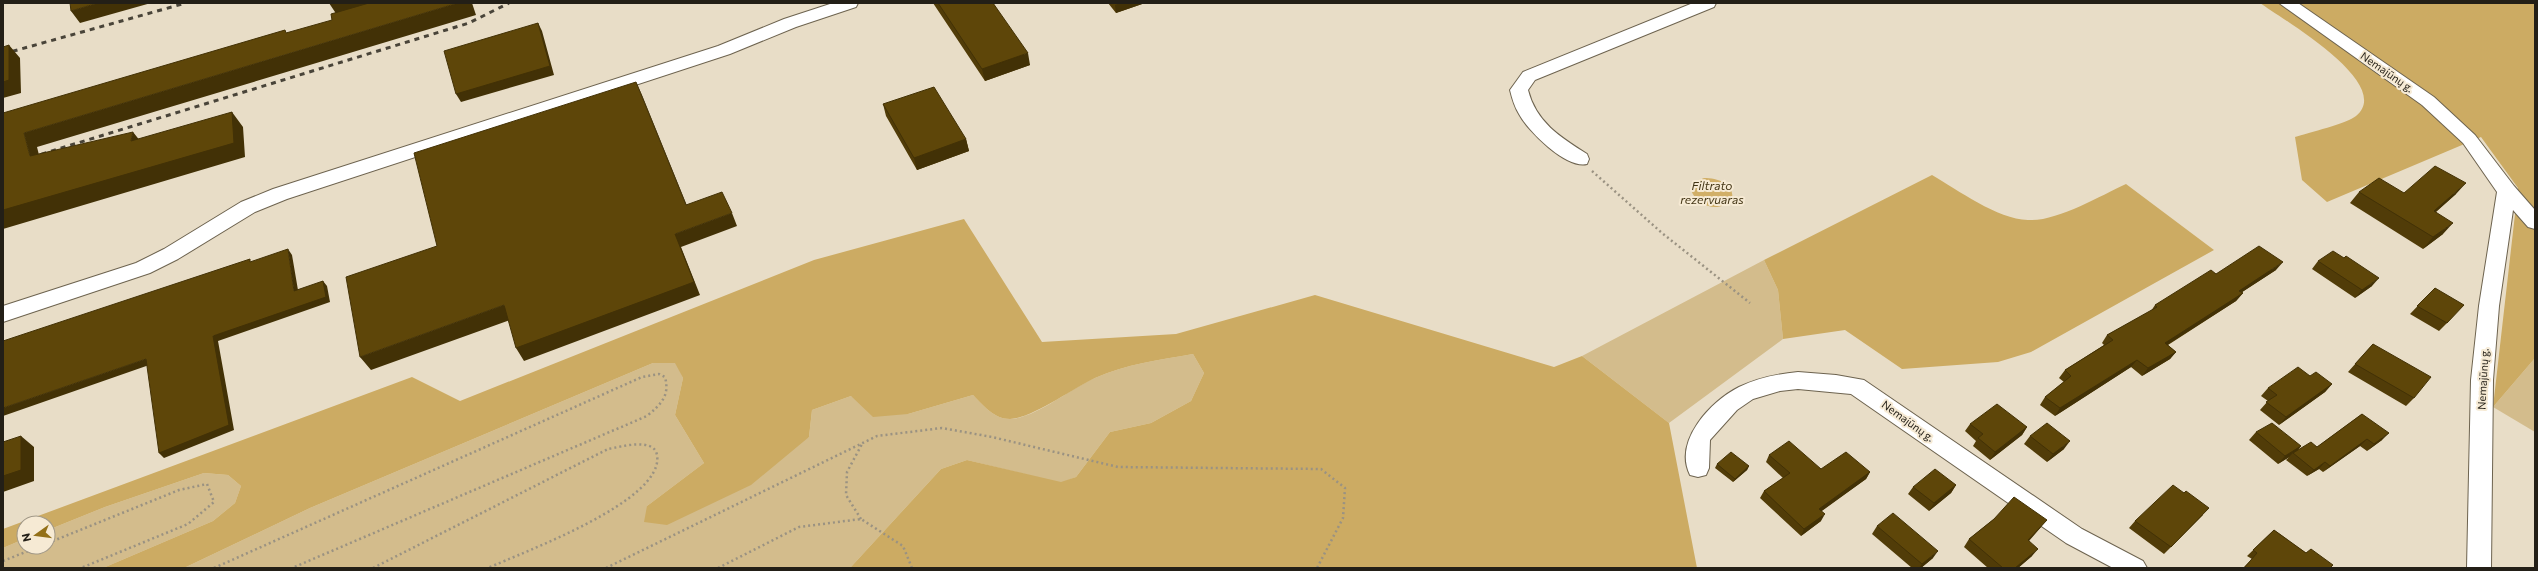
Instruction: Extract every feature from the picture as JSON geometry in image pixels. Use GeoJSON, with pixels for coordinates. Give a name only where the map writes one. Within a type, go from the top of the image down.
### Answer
{"type":"FeatureCollection","features":[{"type":"Feature","properties":{"kind":"street"},"geometry":{"type":"LineString","coordinates":[[3,314],[143,268],[170,254],[248,206],[280,194],[724,50],[790,23],[850,3]]}},
{"type":"Feature","properties":{"kind":"street"},"geometry":{"type":"LineString","coordinates":[[1580,159],[1553,142],[1529,118],[1522,106],[1519,90],[1529,76],[1708,3]]}},
{"type":"Feature","properties":{"kind":"street","name":"Nemajūnų g."},"geometry":{"type":"LineString","coordinates":[[2287,3],[2428,100],[2469,139],[2507,191],[2535,222]]}},
{"type":"Feature","properties":{"kind":"street","name":"Nemajūnų g."},"geometry":{"type":"LineString","coordinates":[[2479,568],[2482,380],[2489,306],[2507,191]]}},
{"type":"Feature","properties":{"kind":"street","name":"Nemajūnų g."},"geometry":{"type":"LineString","coordinates":[[1698,468],[1699,439],[1722,411],[1748,391],[1778,381],[1816,380],[1856,386],[2074,536],[2135,568]]}},
{"type":"Feature","properties":{"kind":"path"},"geometry":{"type":"LineString","coordinates":[[1580,159],[1662,233],[1750,303]]}},
{"type":"Feature","properties":{"kind":"path"},"geometry":{"type":"LineString","coordinates":[[214,568],[642,377],[659,374],[665,378],[669,389],[666,398],[647,416],[292,568]]}},
{"type":"Feature","properties":{"kind":"path"},"geometry":{"type":"LineString","coordinates":[[606,568],[877,436],[942,428],[992,437],[1118,467],[1321,469],[1345,488],[1343,518],[1317,568]]}},
{"type":"Feature","properties":{"kind":"path"},"geometry":{"type":"LineString","coordinates":[[862,443],[848,472],[846,495],[861,519],[903,546],[912,568]]}},
{"type":"Feature","properties":{"kind":"path"},"geometry":{"type":"LineString","coordinates":[[373,568],[608,449],[645,444],[654,448],[657,454],[657,467],[647,484],[609,513],[488,568]]}},
{"type":"Feature","properties":{"kind":"path"},"geometry":{"type":"LineString","coordinates":[[56,540],[180,490],[207,484],[214,502],[188,524],[81,568]]}},
{"type":"Feature","properties":{"kind":"path"},"geometry":{"type":"LineString","coordinates":[[718,568],[799,527],[861,519]]}},
{"type":"Feature","properties":{"kind":"path"},"geometry":{"type":"LineString","coordinates":[[3,561],[18,555]]}},
{"type":"Feature","properties":{"kind":"shaded area"},"geometry":{"type":"Polygon","coordinates":[[[2260,3],[2535,3],[2535,358],[2493,407],[2518,188],[2481,137],[2327,202],[2302,180],[2295,137],[2337,125],[2356,116],[2364,103],[2361,87],[2349,70],[2331,54],[2310,37],[2260,3]]]}},
{"type":"Feature","properties":{"kind":"shaded area"},"geometry":{"type":"Polygon","coordinates":[[[1932,175],[1978,203],[2004,215],[2028,220],[2039,220],[2064,213],[2126,184],[2214,250],[2031,352],[1998,362],[1902,369],[1845,330],[1783,339],[1778,290],[1764,260],[1932,175]]]}},
{"type":"Feature","properties":{"kind":"shaded area"},"geometry":{"type":"Polygon","coordinates":[[[964,219],[1042,342],[1176,334],[1315,295],[1554,367],[1582,356],[1669,423],[1697,568],[850,568],[941,469],[967,460],[1061,482],[1076,477],[1110,432],[1151,423],[1191,401],[1204,373],[1193,354],[1143,363],[1107,373],[1095,378],[1030,414],[1010,419],[999,417],[994,414],[973,395],[908,414],[873,417],[851,396],[812,410],[809,437],[751,485],[667,525],[644,522],[647,506],[704,463],[675,415],[683,378],[675,363],[653,363],[310,508],[184,568],[103,568],[213,521],[235,503],[241,486],[228,475],[204,473],[105,507],[56,527],[56,515],[41,515],[412,377],[460,401],[814,260],[964,219]]]}},
{"type":"Feature","properties":{"kind":"shaded area"},"geometry":{"type":"Polygon","coordinates":[[[1764,260],[1778,290],[1783,339],[1669,423],[1582,356],[1764,260]]]}},
{"type":"Feature","properties":{"kind":"shaded area"},"geometry":{"type":"Polygon","coordinates":[[[1193,354],[1204,373],[1191,401],[1151,423],[1110,432],[1076,477],[1061,483],[967,460],[941,469],[850,568],[184,568],[310,508],[653,363],[676,363],[683,378],[675,415],[704,463],[647,506],[809,437],[812,410],[851,396],[908,414],[973,395],[994,414],[999,417],[1010,419],[1031,414],[1095,378],[1107,373],[1143,363],[1193,354]]]}},
{"type":"Feature","properties":{"kind":"shaded area"},"geometry":{"type":"Polygon","coordinates":[[[2535,358],[2535,432],[2493,407],[2535,358]]]}},
{"type":"Feature","properties":{"kind":"shaded area"},"geometry":{"type":"Polygon","coordinates":[[[204,473],[228,475],[241,486],[235,503],[213,521],[103,568],[3,568],[3,548],[16,542],[16,555],[56,555],[56,527],[105,507],[204,473]]]}},
{"type":"Feature","properties":{"kind":"shaded area"},"geometry":{"type":"Polygon","coordinates":[[[16,524],[16,542],[3,548],[3,529],[16,524]]]}},
{"type":"Feature","properties":{"kind":"water","name":"Filtrato rezervuaras"},"geometry":{"type":"Polygon","coordinates":[[[1704,178],[1719,180],[1728,186],[1731,189],[1732,200],[1727,204],[1715,207],[1698,201],[1691,190],[1697,181],[1704,178]]]}},
{"type":"Feature","properties":{"kind":"building"},"geometry":{"type":"Polygon","coordinates":[[[70,3],[98,3],[71,11],[70,3]]]}},
{"type":"Feature","properties":{"kind":"building"},"geometry":{"type":"Polygon","coordinates":[[[369,3],[458,3],[24,133],[30,156],[133,132],[131,141],[232,112],[234,143],[3,210],[3,113],[285,30],[286,33],[332,20],[331,14],[369,3]]]}},
{"type":"Feature","properties":{"kind":"building"},"geometry":{"type":"Polygon","coordinates":[[[938,3],[993,3],[1028,53],[982,69],[938,3]]]}},
{"type":"Feature","properties":{"kind":"building"},"geometry":{"type":"Polygon","coordinates":[[[538,23],[550,66],[456,94],[444,51],[538,23]]]}},
{"type":"Feature","properties":{"kind":"building"},"geometry":{"type":"Polygon","coordinates":[[[9,45],[9,80],[3,82],[3,47],[9,45]]]}},
{"type":"Feature","properties":{"kind":"building"},"geometry":{"type":"Polygon","coordinates":[[[636,82],[686,205],[722,192],[732,213],[675,234],[694,282],[516,348],[504,305],[360,357],[346,277],[437,246],[414,153],[636,82]]]}},
{"type":"Feature","properties":{"kind":"building"},"geometry":{"type":"Polygon","coordinates":[[[934,87],[966,139],[914,158],[883,104],[934,87]]]}},
{"type":"Feature","properties":{"kind":"building"},"geometry":{"type":"Polygon","coordinates":[[[2435,166],[2466,183],[2434,211],[2453,223],[2433,237],[2359,192],[2379,178],[2404,193],[2435,166]]]}},
{"type":"Feature","properties":{"kind":"building"},"geometry":{"type":"Polygon","coordinates":[[[2259,246],[2283,262],[2239,291],[2243,293],[2165,343],[2176,352],[2148,368],[2137,360],[2060,408],[2045,397],[2071,376],[2065,370],[2113,340],[2107,335],[2157,307],[2155,305],[2211,270],[2216,274],[2259,246]]]}},
{"type":"Feature","properties":{"kind":"building"},"geometry":{"type":"Polygon","coordinates":[[[288,249],[294,291],[323,281],[326,297],[213,336],[229,425],[159,453],[146,359],[3,408],[3,341],[250,259],[250,262],[288,249]]]}},
{"type":"Feature","properties":{"kind":"building"},"geometry":{"type":"Polygon","coordinates":[[[2333,251],[2344,258],[2346,256],[2379,278],[2362,290],[2318,261],[2333,251]]]}},
{"type":"Feature","properties":{"kind":"building"},"geometry":{"type":"Polygon","coordinates":[[[2435,288],[2464,305],[2447,323],[2417,306],[2435,288]]]}},
{"type":"Feature","properties":{"kind":"building"},"geometry":{"type":"Polygon","coordinates":[[[2373,344],[2431,377],[2414,398],[2355,364],[2373,344]]]}},
{"type":"Feature","properties":{"kind":"building"},"geometry":{"type":"Polygon","coordinates":[[[2298,367],[2310,376],[2316,372],[2332,384],[2286,417],[2266,402],[2277,395],[2268,388],[2298,367]]]}},
{"type":"Feature","properties":{"kind":"building"},"geometry":{"type":"Polygon","coordinates":[[[1997,404],[2027,427],[1995,452],[1978,438],[1983,434],[1970,424],[1997,404]]]}},
{"type":"Feature","properties":{"kind":"building"},"geometry":{"type":"Polygon","coordinates":[[[2362,414],[2389,433],[2374,444],[2367,439],[2330,466],[2325,462],[2314,470],[2293,453],[2311,442],[2317,447],[2362,414]]]}},
{"type":"Feature","properties":{"kind":"building"},"geometry":{"type":"Polygon","coordinates":[[[2047,423],[2070,441],[2053,454],[2030,436],[2047,423]]]}},
{"type":"Feature","properties":{"kind":"building"},"geometry":{"type":"Polygon","coordinates":[[[2272,423],[2301,446],[2285,456],[2256,432],[2272,423]]]}},
{"type":"Feature","properties":{"kind":"building"},"geometry":{"type":"Polygon","coordinates":[[[21,436],[21,470],[3,476],[3,442],[21,436]]]}},
{"type":"Feature","properties":{"kind":"building"},"geometry":{"type":"Polygon","coordinates":[[[1789,441],[1821,469],[1846,452],[1870,472],[1819,509],[1825,514],[1804,529],[1764,491],[1790,473],[1769,455],[1789,441]]]}},
{"type":"Feature","properties":{"kind":"building"},"geometry":{"type":"Polygon","coordinates":[[[1731,452],[1749,466],[1735,479],[1717,464],[1731,452]]]}},
{"type":"Feature","properties":{"kind":"building"},"geometry":{"type":"Polygon","coordinates":[[[1935,469],[1956,485],[1934,503],[1913,487],[1935,469]]]}},
{"type":"Feature","properties":{"kind":"building"},"geometry":{"type":"Polygon","coordinates":[[[2173,485],[2184,493],[2186,491],[2209,508],[2171,547],[2135,521],[2173,485]]]}},
{"type":"Feature","properties":{"kind":"building"},"geometry":{"type":"Polygon","coordinates":[[[2014,497],[2047,520],[2028,540],[2038,549],[2015,568],[2003,568],[1969,539],[1994,519],[2014,497]]]}},
{"type":"Feature","properties":{"kind":"building"},"geometry":{"type":"Polygon","coordinates":[[[1893,513],[1938,551],[1922,564],[1877,526],[1893,513]]]}},
{"type":"Feature","properties":{"kind":"building"},"geometry":{"type":"Polygon","coordinates":[[[2274,530],[2306,553],[2311,549],[2333,565],[2330,568],[2244,568],[2257,553],[2253,550],[2274,530]]]}},
{"type":"Feature","properties":{"kind":"railway"},"geometry":{"type":"LineString","coordinates":[[3,54],[186,3]]}},
{"type":"Feature","properties":{"kind":"railway"},"geometry":{"type":"LineString","coordinates":[[32,157],[469,23],[509,3]]}}]}
